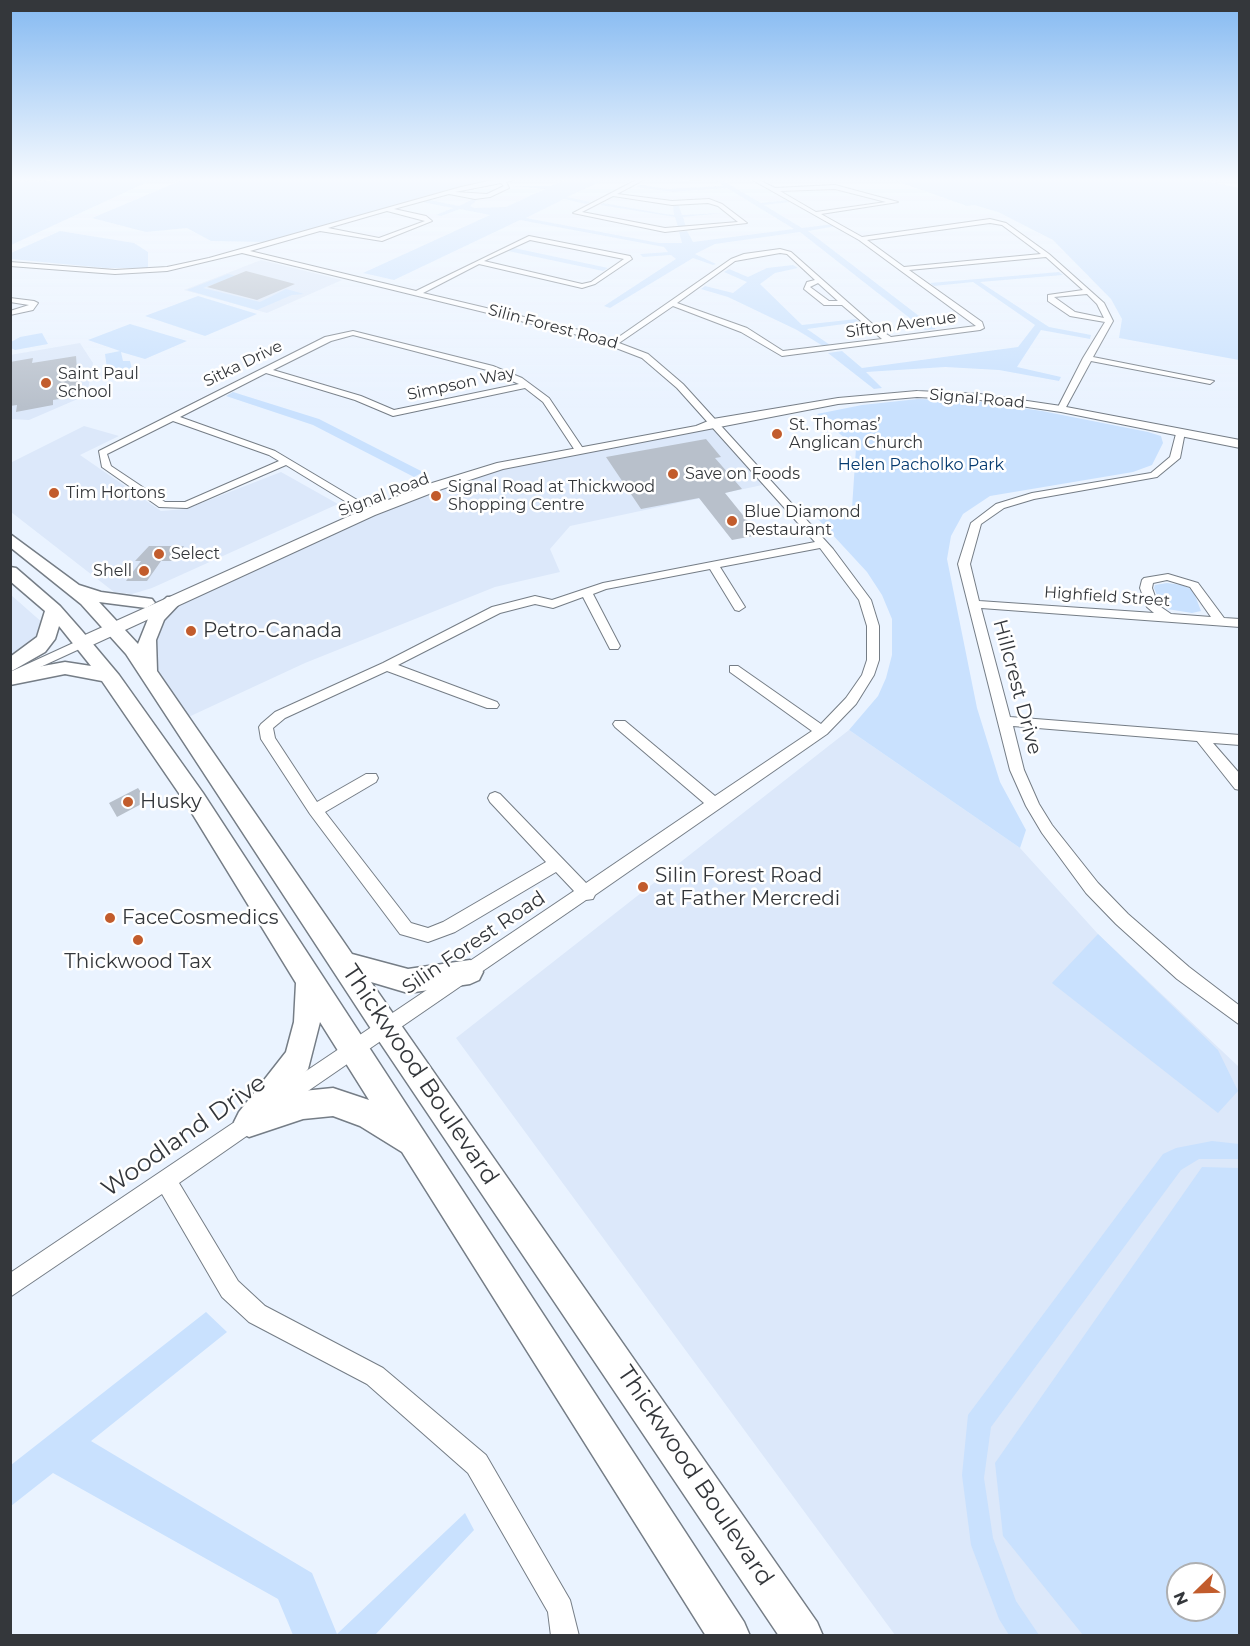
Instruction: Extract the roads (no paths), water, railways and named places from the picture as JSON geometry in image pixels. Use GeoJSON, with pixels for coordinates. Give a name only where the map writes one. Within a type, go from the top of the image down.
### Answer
{"type":"FeatureCollection","features":[{"type":"Feature","properties":{"kind":"main road","name":"Thickwood Boulevard"},"geometry":{"type":"LineString","coordinates":[[10,539],[72,588],[110,624],[148,672],[387,1029],[803,1635]]}},
{"type":"Feature","properties":{"kind":"main road","name":"Thickwood Boulevard"},"geometry":{"type":"LineString","coordinates":[[10,572],[54,610],[80,639],[195,799],[309,981],[730,1635]]}},
{"type":"Feature","properties":{"kind":"main road"},"geometry":{"type":"LineString","coordinates":[[72,588],[98,597],[146,603]]}},
{"type":"Feature","properties":{"kind":"main road"},"geometry":{"type":"LineString","coordinates":[[148,672],[147,640],[156,618],[173,601]]}},
{"type":"Feature","properties":{"kind":"main road"},"geometry":{"type":"LineString","coordinates":[[10,667],[38,648],[46,639],[54,610]]}},
{"type":"Feature","properties":{"kind":"main road"},"geometry":{"type":"LineString","coordinates":[[10,678],[65,668],[107,675]]}},
{"type":"Feature","properties":{"kind":"main road"},"geometry":{"type":"LineString","coordinates":[[195,799],[209,796],[233,813],[243,813]]}},
{"type":"Feature","properties":{"kind":"main road"},"geometry":{"type":"LineString","coordinates":[[343,963],[408,981],[470,972]]}},
{"type":"Feature","properties":{"kind":"main road"},"geometry":{"type":"LineString","coordinates":[[249,1122],[298,1059],[307,1022],[309,981]]}},
{"type":"Feature","properties":{"kind":"main road"},"geometry":{"type":"LineString","coordinates":[[249,1122],[303,1105],[333,1102],[368,1114],[414,1145]]}},
{"type":"Feature","properties":{"kind":"street"},"geometry":{"type":"LineString","coordinates":[[10,264],[138,272],[187,265],[225,255]]}},
{"type":"Feature","properties":{"kind":"street","name":"Silin Forest Road"},"geometry":{"type":"LineString","coordinates":[[263,255],[419,292],[615,343],[645,356],[663,369],[823,544],[865,600],[873,626],[873,660],[861,689],[822,731],[387,1029]]}},
{"type":"Feature","properties":{"kind":"street"},"geometry":{"type":"LineString","coordinates":[[419,292],[493,255]]}},
{"type":"Feature","properties":{"kind":"street"},"geometry":{"type":"LineString","coordinates":[[478,262],[582,286],[593,283],[630,258],[614,255]]}},
{"type":"Feature","properties":{"kind":"street"},"geometry":{"type":"LineString","coordinates":[[615,343],[733,260],[754,255]]}},
{"type":"Feature","properties":{"kind":"street"},"geometry":{"type":"LineString","coordinates":[[791,255],[888,339]]}},
{"type":"Feature","properties":{"kind":"street","name":"Sifton Avenue"},"geometry":{"type":"LineString","coordinates":[[671,303],[744,330],[782,354],[980,328],[980,324],[883,255]]}},
{"type":"Feature","properties":{"kind":"street"},"geometry":{"type":"LineString","coordinates":[[903,269],[1047,255],[1100,303],[1109,321]]}},
{"type":"Feature","properties":{"kind":"street"},"geometry":{"type":"LineString","coordinates":[[820,281],[809,283],[806,288],[823,302],[844,303]]}},
{"type":"Feature","properties":{"kind":"street"},"geometry":{"type":"LineString","coordinates":[[1089,292],[1050,296],[1073,314],[1109,321]]}},
{"type":"Feature","properties":{"kind":"street"},"geometry":{"type":"LineString","coordinates":[[10,300],[34,303],[30,308],[10,313]]}},
{"type":"Feature","properties":{"kind":"street"},"geometry":{"type":"LineString","coordinates":[[1061,409],[1109,321]]}},
{"type":"Feature","properties":{"kind":"street","name":"Sitka Drive"},"geometry":{"type":"LineString","coordinates":[[285,462],[187,505],[163,504],[107,467],[102,453],[328,339],[353,333],[490,368],[528,385],[546,400],[576,446]]}},
{"type":"Feature","properties":{"kind":"street"},"geometry":{"type":"LineString","coordinates":[[1087,358],[1210,381]]}},
{"type":"Feature","properties":{"kind":"street","name":"Simpson Way"},"geometry":{"type":"LineString","coordinates":[[264,370],[358,398],[393,413],[528,385]]}},
{"type":"Feature","properties":{"kind":"street","name":"Signal Road"},"geometry":{"type":"LineString","coordinates":[[80,639],[146,603],[356,503],[455,469],[522,451],[699,429],[713,423],[863,398],[909,394],[980,397],[1061,409],[1239,444]]}},
{"type":"Feature","properties":{"kind":"street"},"geometry":{"type":"LineString","coordinates":[[170,417],[272,453],[370,512]]}},
{"type":"Feature","properties":{"kind":"street","name":"Hillcrest Drive"},"geometry":{"type":"LineString","coordinates":[[1180,432],[1175,458],[1154,476],[1032,496],[999,506],[976,523],[964,564],[1017,770],[1033,806],[1065,856],[1128,926],[1239,1017]]}},
{"type":"Feature","properties":{"kind":"street","name":"Signal Road"},"geometry":{"type":"LineString","coordinates":[[110,624],[173,601],[370,512],[437,486],[576,446]]}},
{"type":"Feature","properties":{"kind":"street","name":"Silin Forest Road"},"geometry":{"type":"LineString","coordinates":[[557,863],[449,927],[428,935],[406,929],[315,810],[268,739],[266,727],[280,715],[387,666],[496,610],[535,600],[553,604],[603,586],[823,544]]}},
{"type":"Feature","properties":{"kind":"street"},"geometry":{"type":"LineString","coordinates":[[712,564],[739,607]]}},
{"type":"Feature","properties":{"kind":"street"},"geometry":{"type":"LineString","coordinates":[[1167,618],[1153,607],[1146,588],[1148,580],[1168,577],[1194,585],[1221,621]]}},
{"type":"Feature","properties":{"kind":"street"},"geometry":{"type":"LineString","coordinates":[[586,594],[614,646]]}},
{"type":"Feature","properties":{"kind":"street","name":"Highfield Street"},"geometry":{"type":"LineString","coordinates":[[973,604],[1239,623]]}},
{"type":"Feature","properties":{"kind":"street"},"geometry":{"type":"LineString","coordinates":[[10,667],[80,639]]}},
{"type":"Feature","properties":{"kind":"street"},"geometry":{"type":"LineString","coordinates":[[10,678],[80,639]]}},
{"type":"Feature","properties":{"kind":"street"},"geometry":{"type":"LineString","coordinates":[[387,666],[492,705]]}},
{"type":"Feature","properties":{"kind":"street"},"geometry":{"type":"LineString","coordinates":[[734,669],[822,731]]}},
{"type":"Feature","properties":{"kind":"street"},"geometry":{"type":"LineString","coordinates":[[1006,721],[1239,740]]}},
{"type":"Feature","properties":{"kind":"street"},"geometry":{"type":"LineString","coordinates":[[620,724],[716,805]]}},
{"type":"Feature","properties":{"kind":"street"},"geometry":{"type":"LineString","coordinates":[[1201,737],[1239,785]]}},
{"type":"Feature","properties":{"kind":"street"},"geometry":{"type":"LineString","coordinates":[[315,810],[371,778]]}},
{"type":"Feature","properties":{"kind":"street"},"geometry":{"type":"LineString","coordinates":[[495,798],[587,894]]}},
{"type":"Feature","properties":{"kind":"street","name":"Woodland Drive"},"geometry":{"type":"LineString","coordinates":[[10,1286],[387,1029]]}},
{"type":"Feature","properties":{"kind":"street"},"geometry":{"type":"LineString","coordinates":[[166,1181],[220,1274],[243,1302],[257,1314],[375,1376],[477,1464],[561,1609],[565,1635]]}},
{"type":"Feature","properties":{"kind":"place","name":"Saint Paul School"},"geometry":{"type":"Point","coordinates":[46,383]}},
{"type":"Feature","properties":{"kind":"place","name":"St. Thomas’ Anglican Church"},"geometry":{"type":"Point","coordinates":[777,434]}},
{"type":"Feature","properties":{"kind":"place","name":"Save on Foods"},"geometry":{"type":"Point","coordinates":[673,474]}},
{"type":"Feature","properties":{"kind":"place","name":"Tim Hortons"},"geometry":{"type":"Point","coordinates":[54,493]}},
{"type":"Feature","properties":{"kind":"place","name":"Signal Road at Thickwood Shopping Centre"},"geometry":{"type":"Point","coordinates":[436,496]}},
{"type":"Feature","properties":{"kind":"place","name":"Blue Diamond Restaurant"},"geometry":{"type":"Point","coordinates":[732,521]}},
{"type":"Feature","properties":{"kind":"place","name":"Select"},"geometry":{"type":"Point","coordinates":[159,554]}},
{"type":"Feature","properties":{"kind":"place","name":"Shell"},"geometry":{"type":"Point","coordinates":[144,571]}},
{"type":"Feature","properties":{"kind":"place","name":"Petro-Canada"},"geometry":{"type":"Point","coordinates":[191,631]}},
{"type":"Feature","properties":{"kind":"place","name":"Husky"},"geometry":{"type":"Point","coordinates":[128,802]}},
{"type":"Feature","properties":{"kind":"place","name":"Silin Forest Road at Father Mercredi"},"geometry":{"type":"Point","coordinates":[643,887]}},
{"type":"Feature","properties":{"kind":"place","name":"FaceCosmedics"},"geometry":{"type":"Point","coordinates":[110,918]}},
{"type":"Feature","properties":{"kind":"place","name":"Thickwood Tax"},"geometry":{"type":"Point","coordinates":[138,940]}},
{"type":"Feature","properties":{"kind":"park label","name":"Helen Pacholko Park"},"geometry":{"type":"Point","coordinates":[921,465]}}]}
